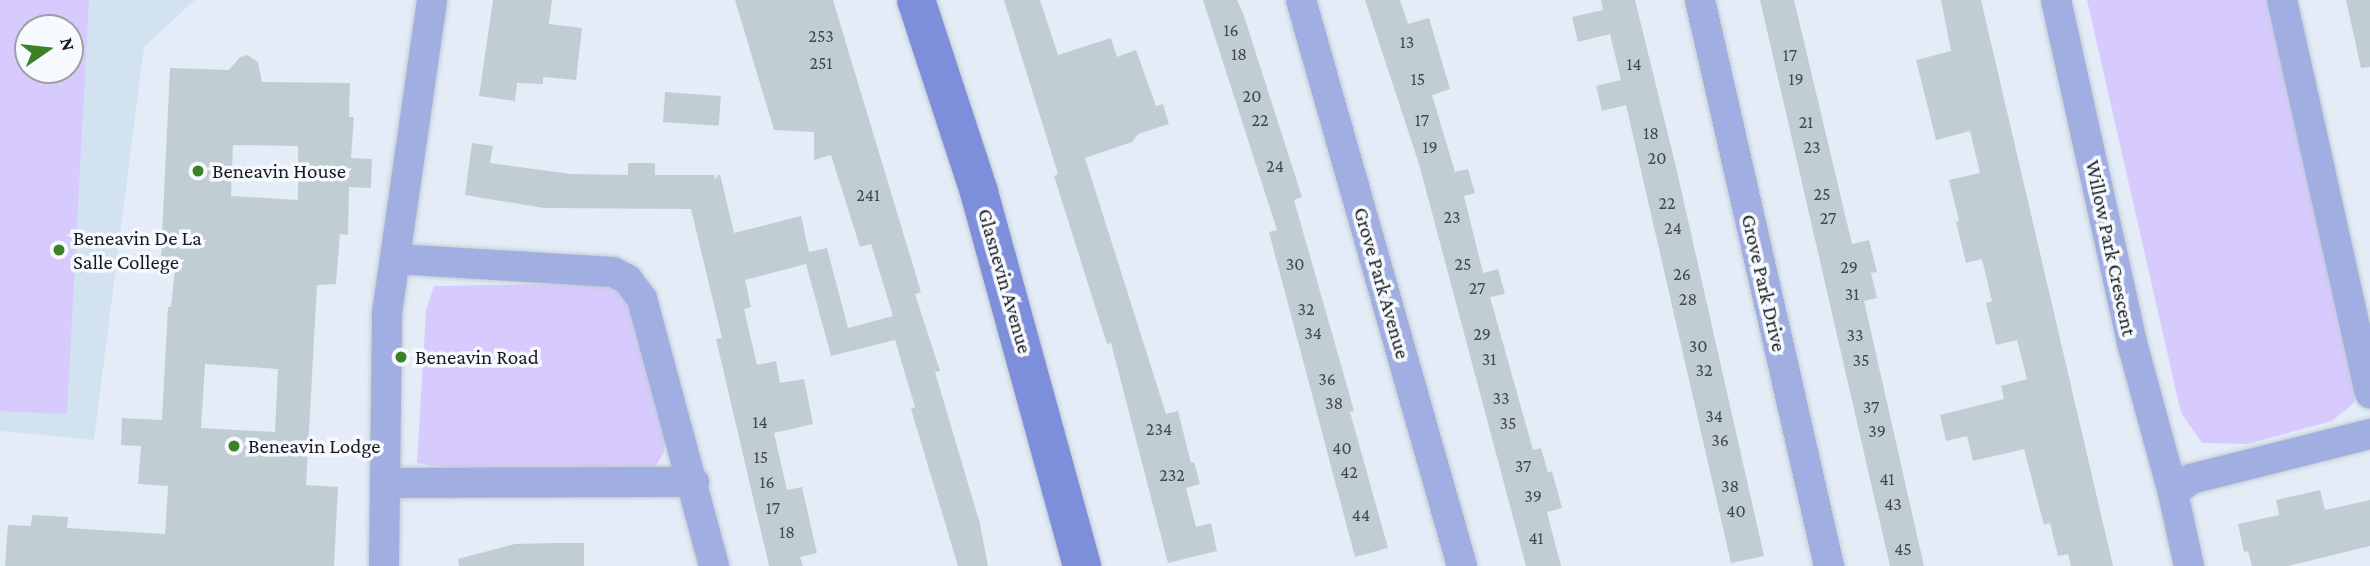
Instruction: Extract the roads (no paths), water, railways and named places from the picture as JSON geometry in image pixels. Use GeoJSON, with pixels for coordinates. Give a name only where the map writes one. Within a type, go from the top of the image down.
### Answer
{"type":"FeatureCollection","features":[{"type":"Feature","properties":{"kind":"main road","name":"Glasnevin Avenue"},"geometry":{"type":"LineString","coordinates":[[916,0],[979,192],[1082,566]]}},
{"type":"Feature","properties":{"kind":"street"},"geometry":{"type":"LineString","coordinates":[[384,566],[387,313],[432,0]]}},
{"type":"Feature","properties":{"kind":"street","name":"Grove Park Avenue"},"geometry":{"type":"LineString","coordinates":[[1301,0],[1462,566]]}},
{"type":"Feature","properties":{"kind":"street","name":"Grove Park Drive"},"geometry":{"type":"LineString","coordinates":[[1700,0],[1829,566]]}},
{"type":"Feature","properties":{"kind":"street","name":"Willow Park Crescent"},"geometry":{"type":"LineString","coordinates":[[2056,0],[2132,344],[2173,493],[2189,566]]}},
{"type":"Feature","properties":{"kind":"street"},"geometry":{"type":"LineString","coordinates":[[2282,0],[2370,393]]}},
{"type":"Feature","properties":{"kind":"street"},"geometry":{"type":"LineString","coordinates":[[395,259],[613,272],[627,279],[642,299],[694,482],[714,566]]}},
{"type":"Feature","properties":{"kind":"street"},"geometry":{"type":"LineString","coordinates":[[2173,493],[2192,479],[2370,434]]}},
{"type":"Feature","properties":{"kind":"street"},"geometry":{"type":"LineString","coordinates":[[385,483],[694,482]]}},
{"type":"Feature","properties":{"kind":"place","name":"Beneavin House"},"geometry":{"type":"Point","coordinates":[198,171]}},
{"type":"Feature","properties":{"kind":"place","name":"Beneavin De La Salle College"},"geometry":{"type":"Point","coordinates":[59,250]}},
{"type":"Feature","properties":{"kind":"place","name":"Beneavin Road"},"geometry":{"type":"Point","coordinates":[401,357]}},
{"type":"Feature","properties":{"kind":"place","name":"Beneavin Lodge"},"geometry":{"type":"Point","coordinates":[234,446]}}]}
